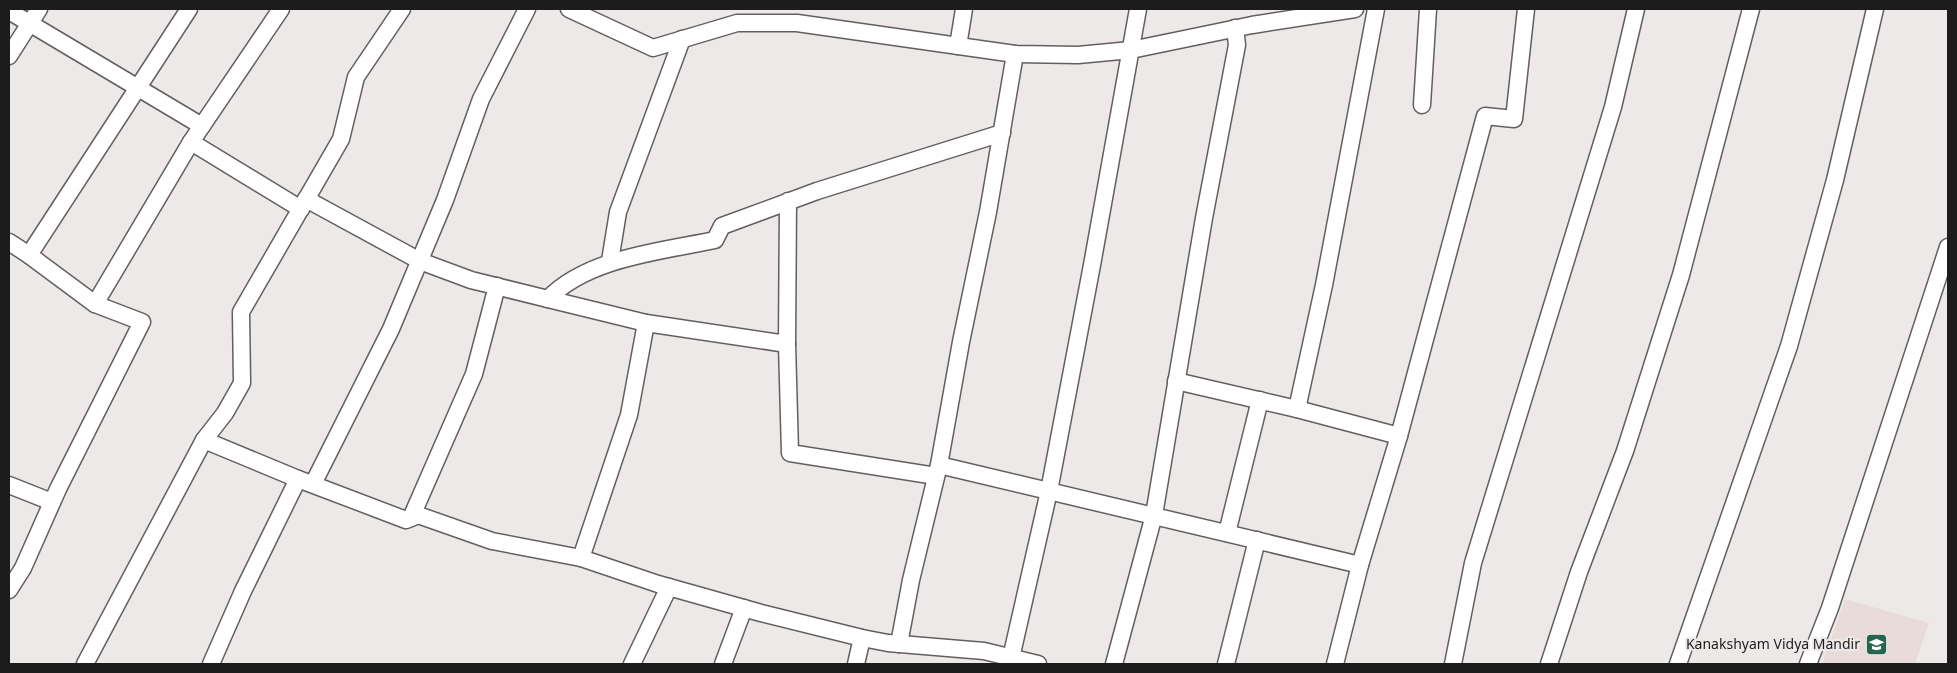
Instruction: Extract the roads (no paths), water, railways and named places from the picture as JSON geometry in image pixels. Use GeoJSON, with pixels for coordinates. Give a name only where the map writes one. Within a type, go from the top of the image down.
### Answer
{"type":"FeatureCollection","features":[{"type":"Feature","properties":{"kind":"street"},"geometry":{"type":"LineString","coordinates":[[9,56],[39,9]]}},
{"type":"Feature","properties":{"kind":"street"},"geometry":{"type":"LineString","coordinates":[[29,255],[189,9]]}},
{"type":"Feature","properties":{"kind":"street"},"geometry":{"type":"LineString","coordinates":[[95,304],[191,142],[281,9]]}},
{"type":"Feature","properties":{"kind":"street"},"geometry":{"type":"LineString","coordinates":[[85,664],[204,440],[226,413],[242,383],[241,312],[341,139],[356,77],[402,9]]}},
{"type":"Feature","properties":{"kind":"street"},"geometry":{"type":"LineString","coordinates":[[211,664],[243,591],[391,329],[445,200],[481,98],[527,9]]}},
{"type":"Feature","properties":{"kind":"street"},"geometry":{"type":"LineString","coordinates":[[569,9],[653,48],[737,23],[798,16],[958,46],[1015,54],[1078,55],[1131,50],[1235,28],[1251,17],[1355,9]]}},
{"type":"Feature","properties":{"kind":"street"},"geometry":{"type":"LineString","coordinates":[[958,46],[964,9]]}},
{"type":"Feature","properties":{"kind":"street"},"geometry":{"type":"LineString","coordinates":[[1011,658],[1049,491],[1138,9]]}},
{"type":"Feature","properties":{"kind":"street"},"geometry":{"type":"LineString","coordinates":[[1297,409],[1324,285],[1376,9]]}},
{"type":"Feature","properties":{"kind":"street"},"geometry":{"type":"LineString","coordinates":[[1422,105],[1428,9]]}},
{"type":"Feature","properties":{"kind":"street"},"geometry":{"type":"LineString","coordinates":[[1335,664],[1360,565],[1399,436],[1485,116],[1514,119],[1526,9]]}},
{"type":"Feature","properties":{"kind":"street"},"geometry":{"type":"LineString","coordinates":[[1453,664],[1472,563],[1613,107],[1636,9]]}},
{"type":"Feature","properties":{"kind":"street"},"geometry":{"type":"LineString","coordinates":[[1549,664],[1579,572],[1626,451],[1681,275],[1751,9]]}},
{"type":"Feature","properties":{"kind":"street"},"geometry":{"type":"LineString","coordinates":[[1678,664],[1789,346],[1835,180],[1876,9]]}},
{"type":"Feature","properties":{"kind":"street"},"geometry":{"type":"LineString","coordinates":[[9,11],[202,126]]}},
{"type":"Feature","properties":{"kind":"street"},"geometry":{"type":"LineString","coordinates":[[1114,664],[1154,515],[1204,218],[1237,45],[1235,28]]}},
{"type":"Feature","properties":{"kind":"street"},"geometry":{"type":"LineString","coordinates":[[610,262],[618,212],[682,39]]}},
{"type":"Feature","properties":{"kind":"street"},"geometry":{"type":"LineString","coordinates":[[899,644],[911,580],[937,471],[1002,133],[1015,54]]}},
{"type":"Feature","properties":{"kind":"street"},"geometry":{"type":"LineString","coordinates":[[548,299],[559,288],[610,262],[715,240],[722,226],[827,188],[1002,133]]}},
{"type":"Feature","properties":{"kind":"street"},"geometry":{"type":"LineString","coordinates":[[191,142],[304,204],[420,261],[471,280],[646,323],[788,344]]}},
{"type":"Feature","properties":{"kind":"street"},"geometry":{"type":"LineString","coordinates":[[788,202],[790,453],[937,471],[1049,491],[1360,565]]}},
{"type":"Feature","properties":{"kind":"street"},"geometry":{"type":"LineString","coordinates":[[9,242],[95,304],[142,322],[52,502],[23,568],[9,590]]}},
{"type":"Feature","properties":{"kind":"street"},"geometry":{"type":"LineString","coordinates":[[1808,664],[1833,599],[1948,246]]}},
{"type":"Feature","properties":{"kind":"street"},"geometry":{"type":"LineString","coordinates":[[411,518],[474,374],[497,286]]}},
{"type":"Feature","properties":{"kind":"street"},"geometry":{"type":"LineString","coordinates":[[582,558],[629,415],[646,323]]}},
{"type":"Feature","properties":{"kind":"street"},"geometry":{"type":"LineString","coordinates":[[1176,381],[1297,409],[1399,436]]}},
{"type":"Feature","properties":{"kind":"street"},"geometry":{"type":"LineString","coordinates":[[1227,533],[1260,400]]}},
{"type":"Feature","properties":{"kind":"street"},"geometry":{"type":"LineString","coordinates":[[204,440],[305,482],[406,520],[418,515],[492,541],[582,558],[669,587],[862,638],[982,658],[1011,658],[1038,664]]}},
{"type":"Feature","properties":{"kind":"street"},"geometry":{"type":"LineString","coordinates":[[9,484],[52,502]]}},
{"type":"Feature","properties":{"kind":"street"},"geometry":{"type":"LineString","coordinates":[[1226,664],[1257,540]]}},
{"type":"Feature","properties":{"kind":"street"},"geometry":{"type":"LineString","coordinates":[[632,664],[669,587]]}},
{"type":"Feature","properties":{"kind":"street"},"geometry":{"type":"LineString","coordinates":[[723,664],[744,608]]}},
{"type":"Feature","properties":{"kind":"street"},"geometry":{"type":"LineString","coordinates":[[856,664],[862,638]]}},
{"type":"Feature","properties":{"kind":"place","name":"Kanakshyam Vidya Mandir"},"geometry":{"type":"Point","coordinates":[1876,644]}}]}
